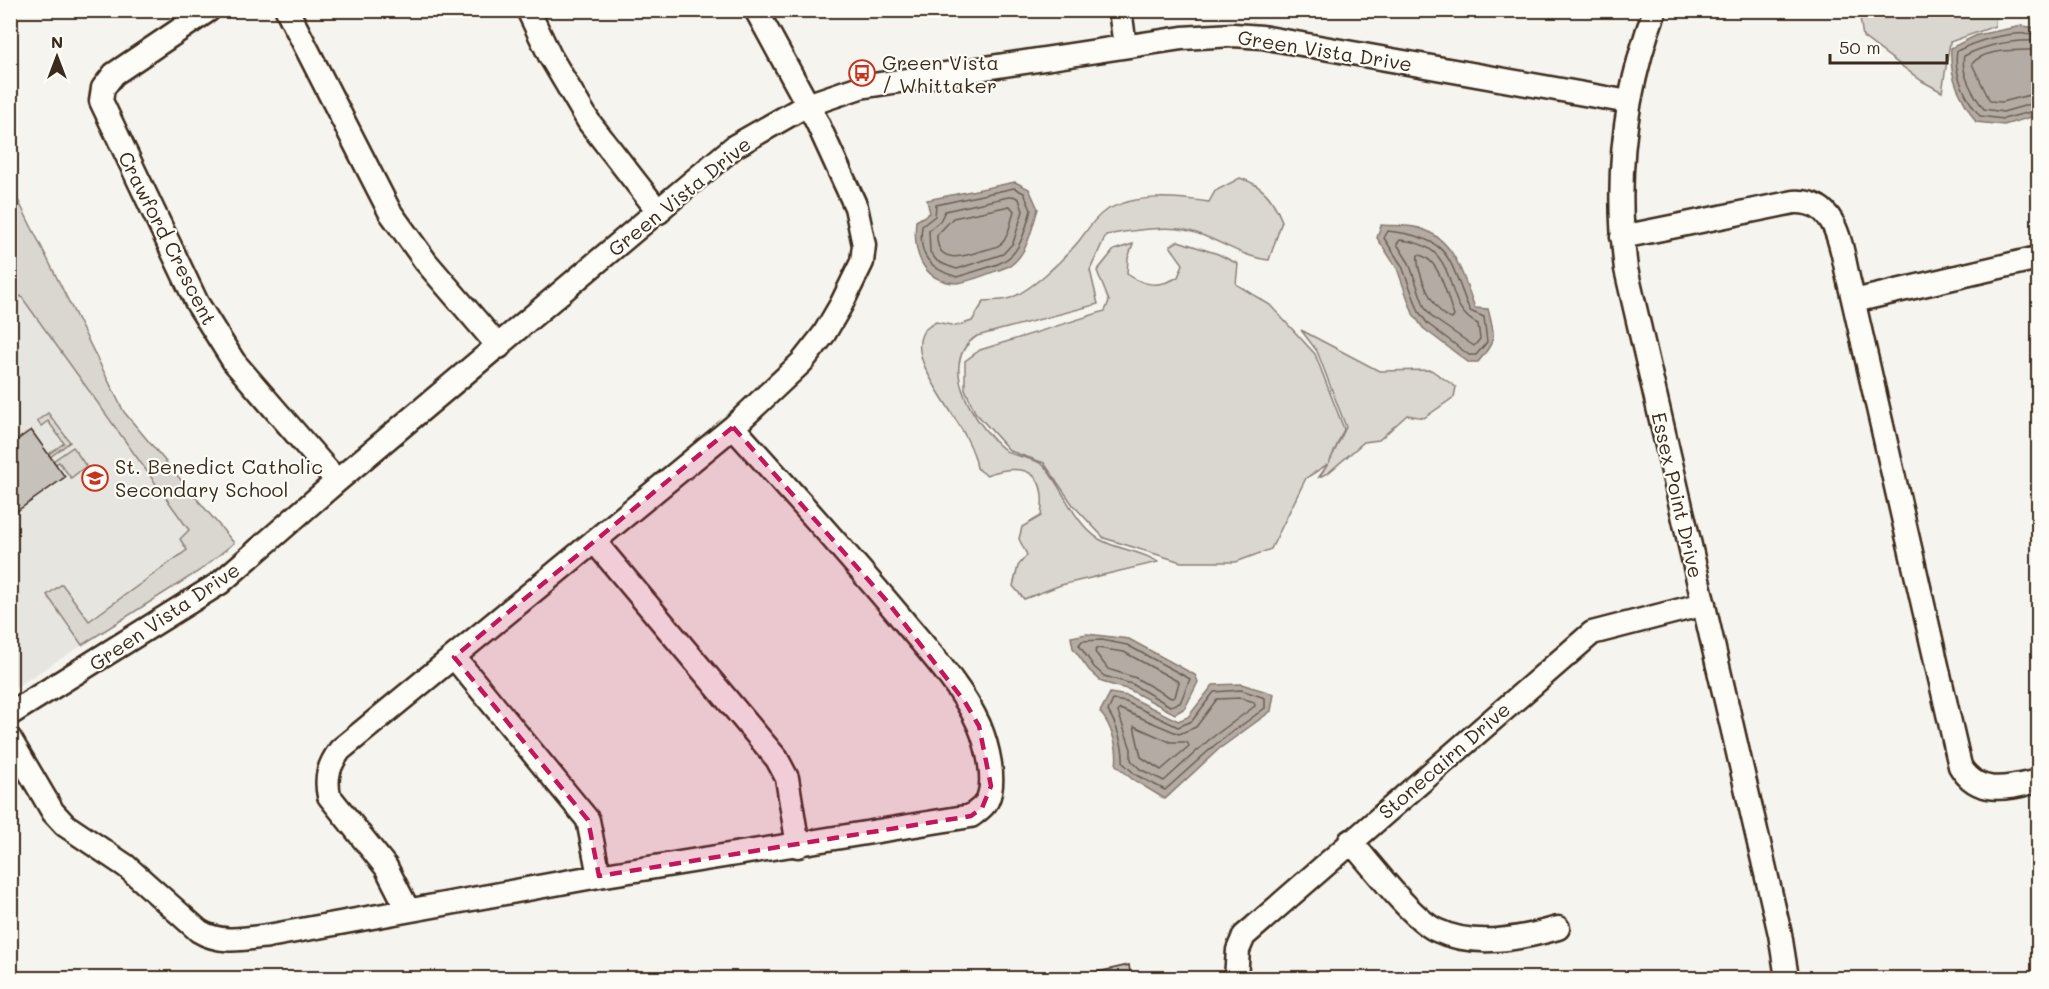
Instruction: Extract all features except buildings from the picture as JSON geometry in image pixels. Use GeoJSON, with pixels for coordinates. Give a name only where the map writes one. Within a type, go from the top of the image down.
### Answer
{"type":"FeatureCollection","features":[{"type":"Feature","properties":{"kind":"street","name":"Crawford Crescent"},"geometry":{"type":"LineString","coordinates":[[209,10],[114,74],[103,88],[101,101],[196,303],[234,362],[337,481]]}},
{"type":"Feature","properties":{"kind":"street"},"geometry":{"type":"LineString","coordinates":[[287,10],[390,212],[426,262],[499,347]]}},
{"type":"Feature","properties":{"kind":"street"},"geometry":{"type":"LineString","coordinates":[[528,10],[588,122],[659,212]]}},
{"type":"Feature","properties":{"kind":"street"},"geometry":{"type":"LineString","coordinates":[[408,910],[386,867],[329,796],[328,772],[331,762],[340,750],[733,427],[802,362],[824,334],[856,278],[862,262],[864,245],[856,207],[807,105],[756,10]]}},
{"type":"Feature","properties":{"kind":"street"},"geometry":{"type":"LineString","coordinates":[[1120,10],[1125,45]]}},
{"type":"Feature","properties":{"kind":"street","name":"Essex Point Drive"},"geometry":{"type":"LineString","coordinates":[[1655,10],[1629,102],[1623,145],[1622,237],[1626,269],[1782,943],[1787,978]]}},
{"type":"Feature","properties":{"kind":"street","name":"Green Vista Drive"},"geometry":{"type":"LineString","coordinates":[[10,714],[220,583],[337,481],[499,347],[735,146],[807,105],[860,87],[1125,45],[1233,35],[1262,37],[1629,102]]}},
{"type":"Feature","properties":{"kind":"street"},"geometry":{"type":"LineString","coordinates":[[1622,237],[1805,201],[1826,212],[1834,223],[1854,301],[1960,766],[1968,780],[1980,786],[2014,787],[2038,781]]}},
{"type":"Feature","properties":{"kind":"street"},"geometry":{"type":"LineString","coordinates":[[1854,301],[2038,258]]}},
{"type":"Feature","properties":{"kind":"street"},"geometry":{"type":"LineString","coordinates":[[10,739],[53,812],[65,825],[126,866],[209,938],[238,940],[599,876],[798,846],[971,816],[982,808],[988,798],[990,767],[979,726],[942,667],[733,427]]}},
{"type":"Feature","properties":{"kind":"street"},"geometry":{"type":"LineString","coordinates":[[594,541],[777,759],[787,778],[798,846]]}},
{"type":"Feature","properties":{"kind":"street","name":"Stonecairn Drive"},"geometry":{"type":"LineString","coordinates":[[1236,978],[1238,950],[1244,936],[1350,841],[1592,633],[1704,604]]}},
{"type":"Feature","properties":{"kind":"street"},"geometry":{"type":"LineString","coordinates":[[454,657],[588,820],[599,876]]}},
{"type":"Feature","properties":{"kind":"street"},"geometry":{"type":"LineString","coordinates":[[1350,841],[1419,918],[1437,930],[1468,938],[1517,940],[1558,928]]}},
{"type":"Feature","properties":{"kind":"highlighted area"},"geometry":{"type":"Polygon","coordinates":[[[733,427],[886,600],[965,702],[979,726],[991,786],[982,808],[971,816],[599,876],[588,820],[454,657],[733,427]]]}},
{"type":"Feature","properties":{"kind":"shaded area"},"geometry":{"type":"Polygon","coordinates":[[[1859,10],[1996,11],[1995,26],[1950,42],[1942,92],[1922,81],[1863,37],[1859,10]]]}},
{"type":"Feature","properties":{"kind":"shaded area"},"geometry":{"type":"Polygon","coordinates":[[[1240,178],[1255,185],[1266,194],[1282,221],[1269,260],[1247,255],[1185,230],[1146,229],[1106,235],[1090,270],[1098,304],[977,336],[965,348],[959,363],[960,379],[965,395],[973,412],[995,441],[1006,451],[1044,466],[1082,524],[1099,539],[1158,562],[1061,585],[1024,599],[1013,586],[1018,566],[1027,555],[1019,539],[1022,527],[1041,516],[1041,489],[1031,474],[1022,470],[1000,471],[986,475],[977,468],[973,451],[923,363],[920,347],[922,334],[936,322],[956,326],[972,321],[984,301],[1016,296],[1064,258],[1101,214],[1117,205],[1156,198],[1209,202],[1215,191],[1240,178]]]}},
{"type":"Feature","properties":{"kind":"shaded area","name":"St. Benedict Catholic Secondary School"},"geometry":{"type":"Polygon","coordinates":[[[10,186],[124,412],[234,543],[161,596],[11,690],[10,186]]]}},
{"type":"Feature","properties":{"kind":"shaded area"},"geometry":{"type":"Polygon","coordinates":[[[11,186],[124,412],[234,543],[199,571],[82,645],[47,595],[62,584],[89,621],[187,550],[180,539],[189,530],[21,296],[11,303],[11,186]]]}},
{"type":"Feature","properties":{"kind":"shaded area"},"geometry":{"type":"Polygon","coordinates":[[[1178,241],[1218,254],[1238,264],[1236,284],[1270,305],[1315,354],[1344,429],[1329,463],[1346,427],[1317,351],[1301,330],[1379,371],[1431,370],[1456,387],[1454,397],[1424,418],[1407,415],[1379,440],[1364,442],[1328,473],[1319,477],[1328,464],[1306,478],[1271,549],[1236,562],[1181,562],[1104,538],[1073,505],[1044,463],[1010,451],[975,412],[965,389],[965,361],[980,350],[1105,311],[1109,301],[1097,271],[1114,250],[1133,244],[1128,258],[1127,274],[1140,281],[1158,284],[1178,277],[1183,264],[1170,246],[1178,241]]]}},
{"type":"Feature","properties":{"kind":"shaded area"},"geometry":{"type":"Polygon","coordinates":[[[48,413],[70,442],[50,457],[49,454],[64,443],[48,421],[41,426],[37,421],[48,413]]]}},
{"type":"Feature","properties":{"kind":"shaded area"},"geometry":{"type":"Polygon","coordinates":[[[73,447],[86,466],[71,478],[59,462],[55,464],[53,461],[73,447]]]}},
{"type":"Feature","properties":{"kind":"water"},"geometry":{"type":"Polygon","coordinates":[[[2022,26],[2038,28],[2038,115],[2004,125],[1976,122],[1954,78],[1951,48],[1977,35],[2022,26]]]}},
{"type":"Feature","properties":{"kind":"water"},"geometry":{"type":"Polygon","coordinates":[[[1015,182],[1029,189],[1038,209],[1028,240],[1016,261],[1010,266],[975,279],[956,283],[934,277],[921,262],[915,232],[916,221],[930,213],[927,200],[1015,182]]]}},
{"type":"Feature","properties":{"kind":"water"},"geometry":{"type":"Polygon","coordinates":[[[1381,225],[1419,228],[1432,233],[1450,250],[1462,272],[1475,308],[1488,309],[1493,338],[1489,348],[1478,362],[1468,362],[1423,328],[1413,314],[1397,268],[1377,238],[1381,225]]]}},
{"type":"Feature","properties":{"kind":"water"},"geometry":{"type":"Polygon","coordinates":[[[1087,634],[1129,639],[1195,675],[1198,682],[1185,708],[1175,714],[1130,690],[1102,682],[1089,670],[1073,648],[1071,637],[1087,634]]]}},
{"type":"Feature","properties":{"kind":"water"},"geometry":{"type":"Polygon","coordinates":[[[1241,684],[1274,694],[1271,711],[1219,749],[1165,799],[1132,779],[1116,765],[1113,737],[1108,723],[1100,712],[1110,693],[1128,696],[1178,721],[1188,717],[1213,685],[1241,684]]]}},
{"type":"Feature","properties":{"kind":"place","name":"Green Vista / Whittaker"},"geometry":{"type":"Point","coordinates":[862,73]}},
{"type":"Feature","properties":{"kind":"place","name":"St. Benedict Catholic Secondary School"},"geometry":{"type":"Point","coordinates":[95,478]}}]}
